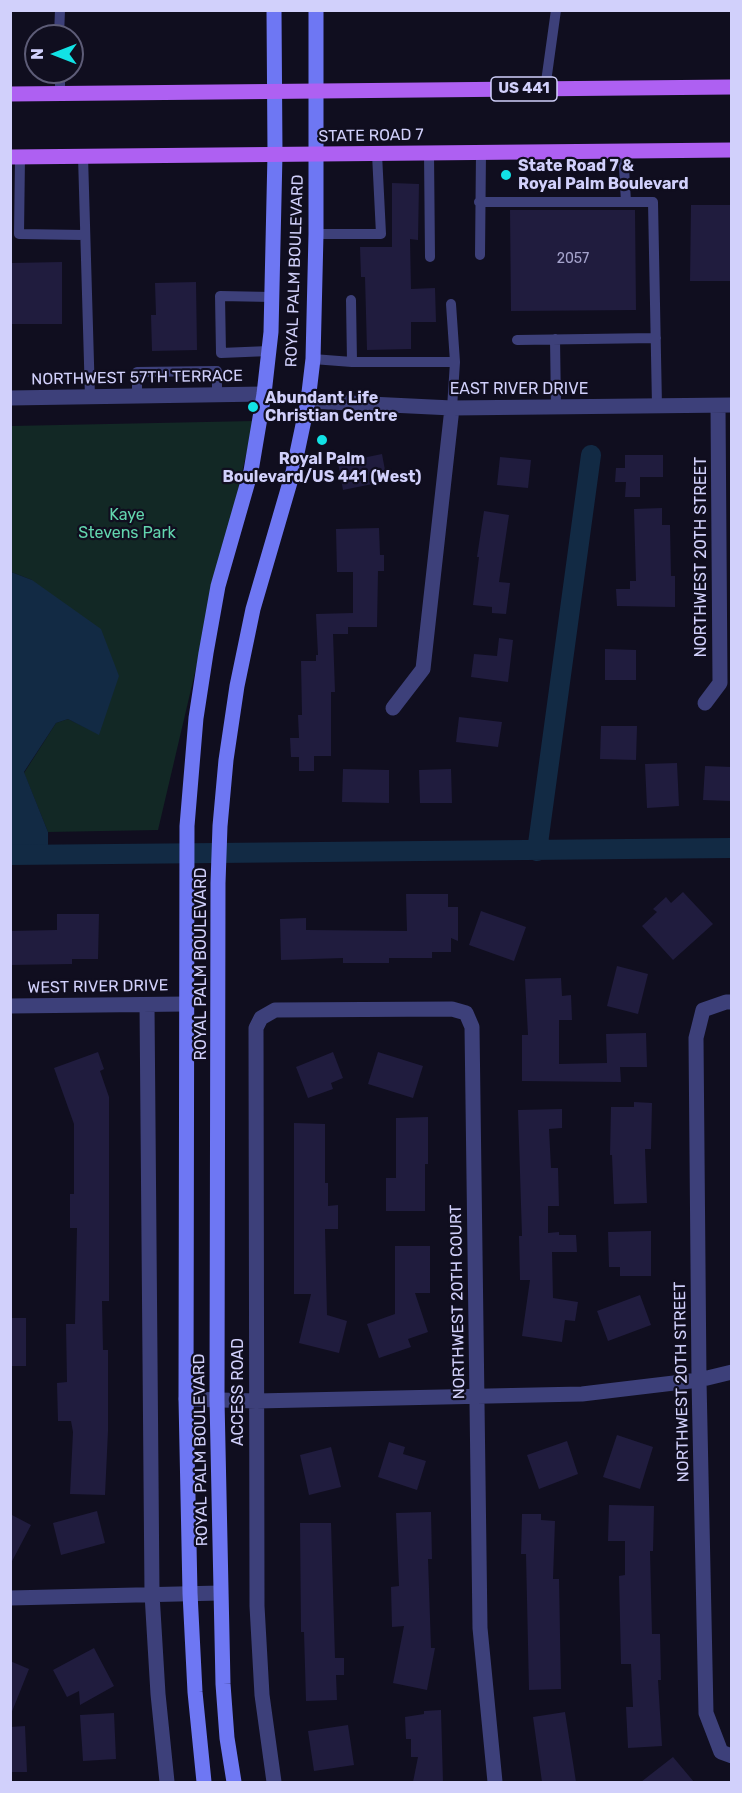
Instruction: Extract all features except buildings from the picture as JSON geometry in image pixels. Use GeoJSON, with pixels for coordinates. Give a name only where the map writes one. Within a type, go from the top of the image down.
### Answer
{"type":"FeatureCollection","features":[{"type":"Feature","properties":{"kind":"main road","name":"ROYAL PALM BOULEVARD"},"geometry":{"type":"LineString","coordinates":[[204,1782],[195,1692],[190,1593],[186,1400],[187,826],[196,718],[218,586],[250,471],[269,351],[275,154],[274,10]]}},
{"type":"Feature","properties":{"kind":"main road","name":"ROYAL PALM BOULEVARD"},"geometry":{"type":"LineString","coordinates":[[234,1782],[227,1738],[224,1695],[217,1400],[220,826],[226,760],[237,686],[253,609],[293,472],[308,401],[313,359],[316,234],[316,10]]}},
{"type":"Feature","properties":{"kind":"main road","name":"US 441"},"geometry":{"type":"LineString","coordinates":[[10,94],[732,87]]}},
{"type":"Feature","properties":{"kind":"main road","name":"STATE ROAD 7"},"geometry":{"type":"LineString","coordinates":[[15,157],[732,150]]}},
{"type":"Feature","properties":{"kind":"street","name":"NORTHWEST 57TH TERRACE"},"geometry":{"type":"LineString","coordinates":[[10,398],[264,394]]}},
{"type":"Feature","properties":{"kind":"street","name":"EAST RIVER DRIVE"},"geometry":{"type":"LineString","coordinates":[[308,401],[452,408],[725,406]]}},
{"type":"Feature","properties":{"kind":"street","name":"NORTHWEST 20TH STREET"},"geometry":{"type":"LineString","coordinates":[[705,703],[720,683],[725,406]]}},
{"type":"Feature","properties":{"kind":"street"},"geometry":{"type":"LineString","coordinates":[[393,708],[423,669],[452,408]]}},
{"type":"Feature","properties":{"kind":"street","name":"NORTHWEST 20TH STREET"},"geometry":{"type":"LineString","coordinates":[[726,1754],[706,1713],[699,1380],[696,1038],[704,1010],[732,1002]]}},
{"type":"Feature","properties":{"kind":"street","name":"WEST RIVER DRIVE"},"geometry":{"type":"LineString","coordinates":[[10,1006],[186,1004]]}},
{"type":"Feature","properties":{"kind":"street"},"geometry":{"type":"LineString","coordinates":[[147,1005],[152,1594],[158,1694],[167,1782]]}},
{"type":"Feature","properties":{"kind":"street","name":"NORTHWEST 20TH COURT"},"geometry":{"type":"LineString","coordinates":[[274,1010],[452,1009],[466,1013],[472,1027],[480,1628],[495,1782]]}},
{"type":"Feature","properties":{"kind":"street","name":"ACCESS ROAD"},"geometry":{"type":"LineString","coordinates":[[273,1782],[262,1695],[257,1606],[256,1028],[261,1018],[274,1010]]}},
{"type":"Feature","properties":{"kind":"street"},"geometry":{"type":"LineString","coordinates":[[186,1400],[256,1401],[582,1394],[699,1380],[732,1372]]}},
{"type":"Feature","properties":{"kind":"street"},"geometry":{"type":"LineString","coordinates":[[10,1598],[220,1593]]}},
{"type":"Feature","properties":{"kind":"lane"},"geometry":{"type":"LineString","coordinates":[[545,89],[556,10]]}},
{"type":"Feature","properties":{"kind":"lane"},"geometry":{"type":"LineString","coordinates":[[60,84],[60,94]]}},
{"type":"Feature","properties":{"kind":"lane"},"geometry":{"type":"LineString","coordinates":[[623,151],[626,202]]}},
{"type":"Feature","properties":{"kind":"lane"},"geometry":{"type":"LineString","coordinates":[[480,255],[481,152]]}},
{"type":"Feature","properties":{"kind":"lane"},"geometry":{"type":"LineString","coordinates":[[429,153],[430,257]]}},
{"type":"Feature","properties":{"kind":"lane"},"geometry":{"type":"LineString","coordinates":[[316,234],[381,234],[377,154]]}},
{"type":"Feature","properties":{"kind":"lane"},"geometry":{"type":"LineString","coordinates":[[83,156],[90,397]]}},
{"type":"Feature","properties":{"kind":"lane"},"geometry":{"type":"LineString","coordinates":[[15,157],[20,234],[84,235]]}},
{"type":"Feature","properties":{"kind":"lane"},"geometry":{"type":"LineString","coordinates":[[479,201],[653,202],[657,406]]}},
{"type":"Feature","properties":{"kind":"lane"},"geometry":{"type":"LineString","coordinates":[[269,351],[221,353],[220,296],[272,297]]}},
{"type":"Feature","properties":{"kind":"lane"},"geometry":{"type":"LineString","coordinates":[[351,300],[352,362]]}},
{"type":"Feature","properties":{"kind":"lane"},"geometry":{"type":"LineString","coordinates":[[451,304],[455,362],[452,408]]}},
{"type":"Feature","properties":{"kind":"lane"},"geometry":{"type":"LineString","coordinates":[[517,340],[656,338]]}},
{"type":"Feature","properties":{"kind":"lane"},"geometry":{"type":"LineString","coordinates":[[555,339],[556,407]]}},
{"type":"Feature","properties":{"kind":"lane"},"geometry":{"type":"LineString","coordinates":[[313,359],[352,362],[455,362]]}},
{"type":"Feature","properties":{"kind":"lane"},"geometry":{"type":"LineString","coordinates":[[137,396],[137,372],[217,371],[217,395]]}},
{"type":"Feature","properties":{"kind":"green space","name":"Kaye Stevens Park"},"geometry":{"type":"Polygon","coordinates":[[[254,421],[158,830],[48,832],[24,773],[56,723],[68,719],[99,734],[32,580],[11,572],[11,426],[254,421]]]}},
{"type":"Feature","properties":{"kind":"water"},"geometry":{"type":"Polygon","coordinates":[[[11,572],[32,580],[101,629],[119,676],[99,735],[68,719],[56,723],[24,772],[48,832],[48,855],[11,855],[11,572]]]}},
{"type":"Feature","properties":{"kind":"waterway"},"geometry":{"type":"LineString","coordinates":[[537,851],[591,455]]}},
{"type":"Feature","properties":{"kind":"waterway"},"geometry":{"type":"LineString","coordinates":[[10,855],[732,848]]}},
{"type":"Feature","properties":{"kind":"place","name":"State Road 7 & Royal Palm Boulevard"},"geometry":{"type":"Point","coordinates":[506,175]}},
{"type":"Feature","properties":{"kind":"place","name":"Abundant Life Christian Centre"},"geometry":{"type":"Point","coordinates":[253,407]}},
{"type":"Feature","properties":{"kind":"place","name":"Royal Palm Boulevard/US 441 (West)"},"geometry":{"type":"Point","coordinates":[322,440]}}]}
